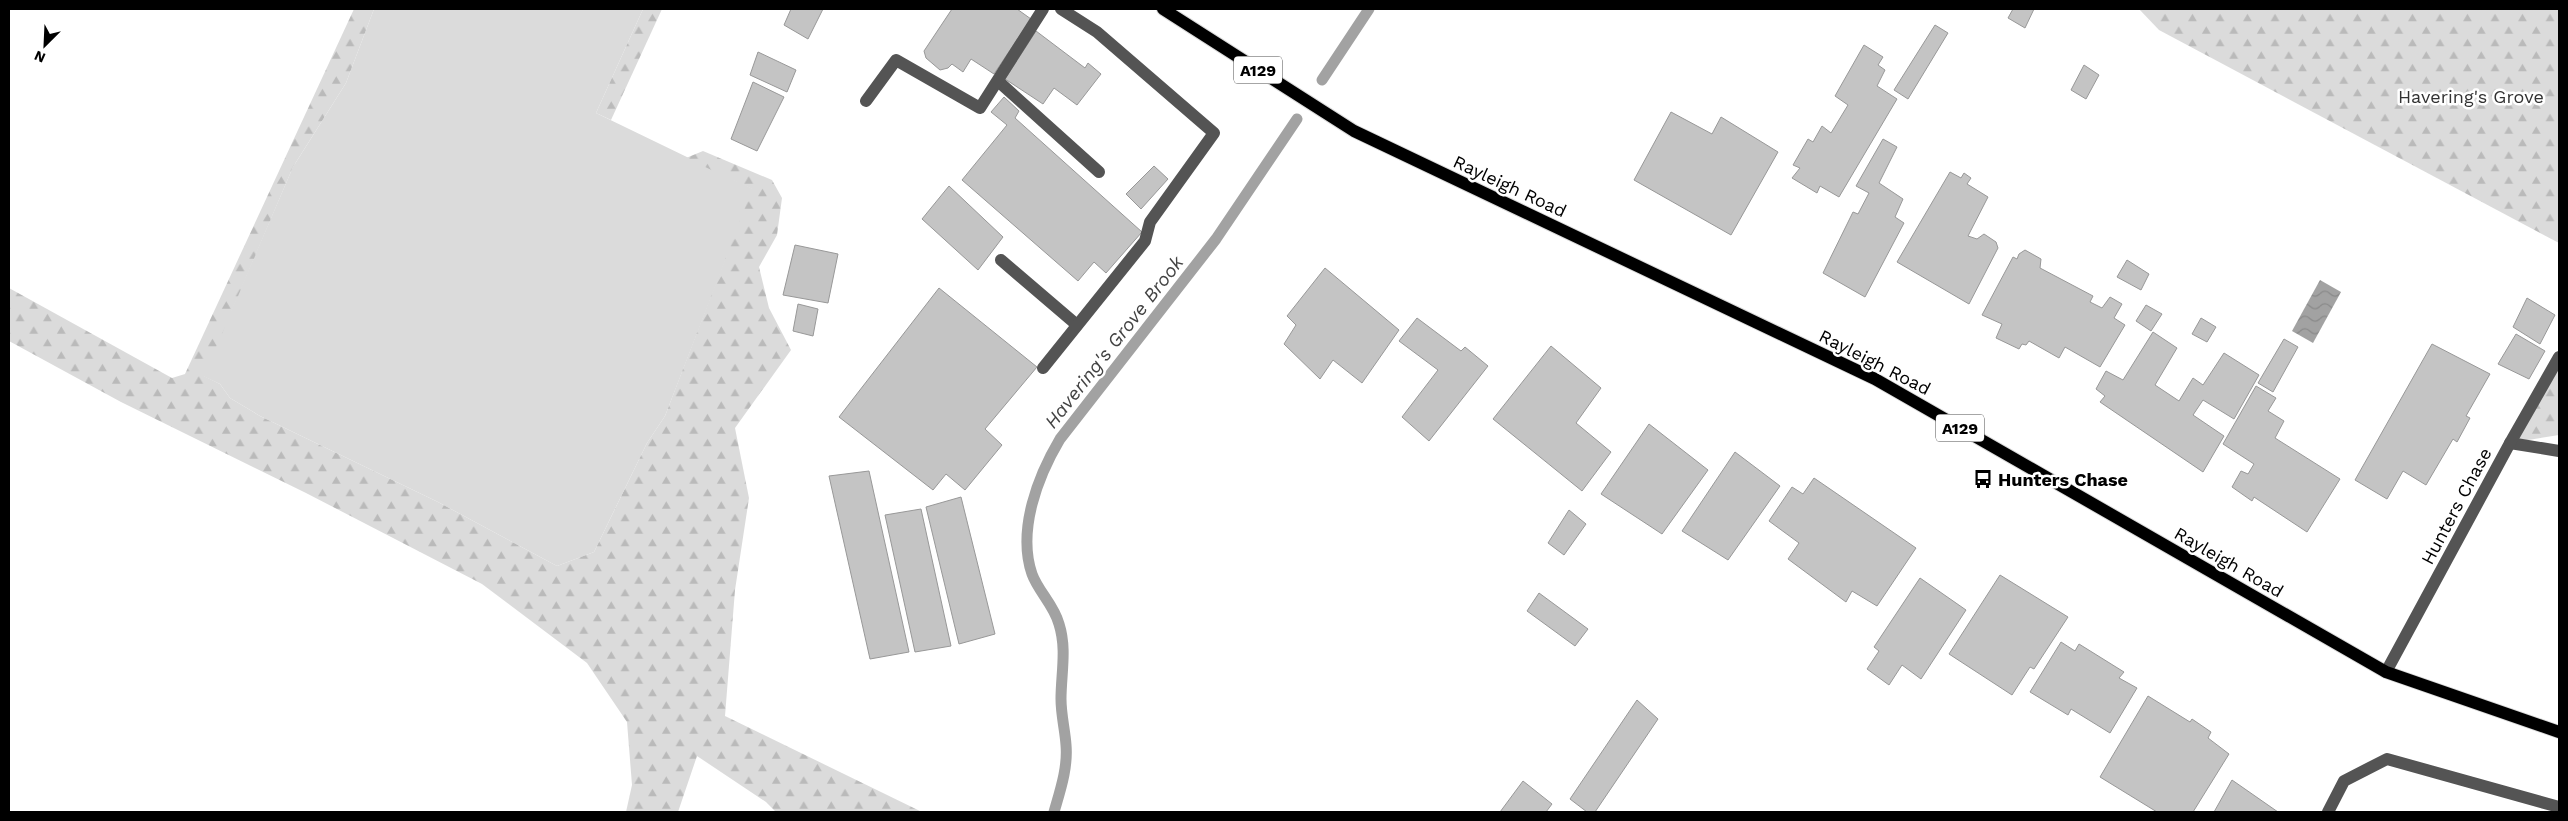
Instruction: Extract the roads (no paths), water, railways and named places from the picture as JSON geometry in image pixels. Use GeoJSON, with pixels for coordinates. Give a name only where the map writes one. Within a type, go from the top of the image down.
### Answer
{"type":"FeatureCollection","features":[{"type":"Feature","properties":{"kind":"main road","name":"Rayleigh Road"},"geometry":{"type":"LineString","coordinates":[[1163,9],[1354,132],[1874,379],[2386,672],[2559,732]]}},
{"type":"Feature","properties":{"kind":"street"},"geometry":{"type":"LineString","coordinates":[[866,101],[896,60],[980,108],[1043,9]]}},
{"type":"Feature","properties":{"kind":"street"},"geometry":{"type":"LineString","coordinates":[[1043,368],[1145,241],[1150,222],[1214,133],[1097,32],[1061,9]]}},
{"type":"Feature","properties":{"kind":"street"},"geometry":{"type":"LineString","coordinates":[[998,81],[1099,172]]}},
{"type":"Feature","properties":{"kind":"street"},"geometry":{"type":"LineString","coordinates":[[1001,260],[1077,325]]}},
{"type":"Feature","properties":{"kind":"street","name":"Hunters Chase"},"geometry":{"type":"LineString","coordinates":[[2386,672],[2510,443],[2559,357]]}},
{"type":"Feature","properties":{"kind":"street"},"geometry":{"type":"LineString","coordinates":[[2510,443],[2559,451]]}},
{"type":"Feature","properties":{"kind":"street"},"geometry":{"type":"LineString","coordinates":[[2328,812],[2344,781],[2387,759],[2559,806]]}},
{"type":"Feature","properties":{"kind":"water"},"geometry":{"type":"Polygon","coordinates":[[[2320,280],[2341,292],[2313,343],[2292,331],[2320,280]]]}},
{"type":"Feature","properties":{"kind":"waterway","name":"Havering's Grove Brook"},"geometry":{"type":"LineString","coordinates":[[1322,80],[1369,9]]}},
{"type":"Feature","properties":{"kind":"waterway","name":"Havering's Grove Brook"},"geometry":{"type":"LineString","coordinates":[[1054,812],[1066,762],[1061,705],[1063,643],[1057,617],[1032,574],[1028,557],[1028,522],[1038,486],[1060,439],[1216,239],[1297,119]]}},
{"type":"Feature","properties":{"kind":"place","name":"Hunters Chase"},"geometry":{"type":"Point","coordinates":[1983,479]}},
{"type":"Feature","properties":{"kind":"park label","name":"Havering's Grove"},"geometry":{"type":"Point","coordinates":[2471,96]}}]}
